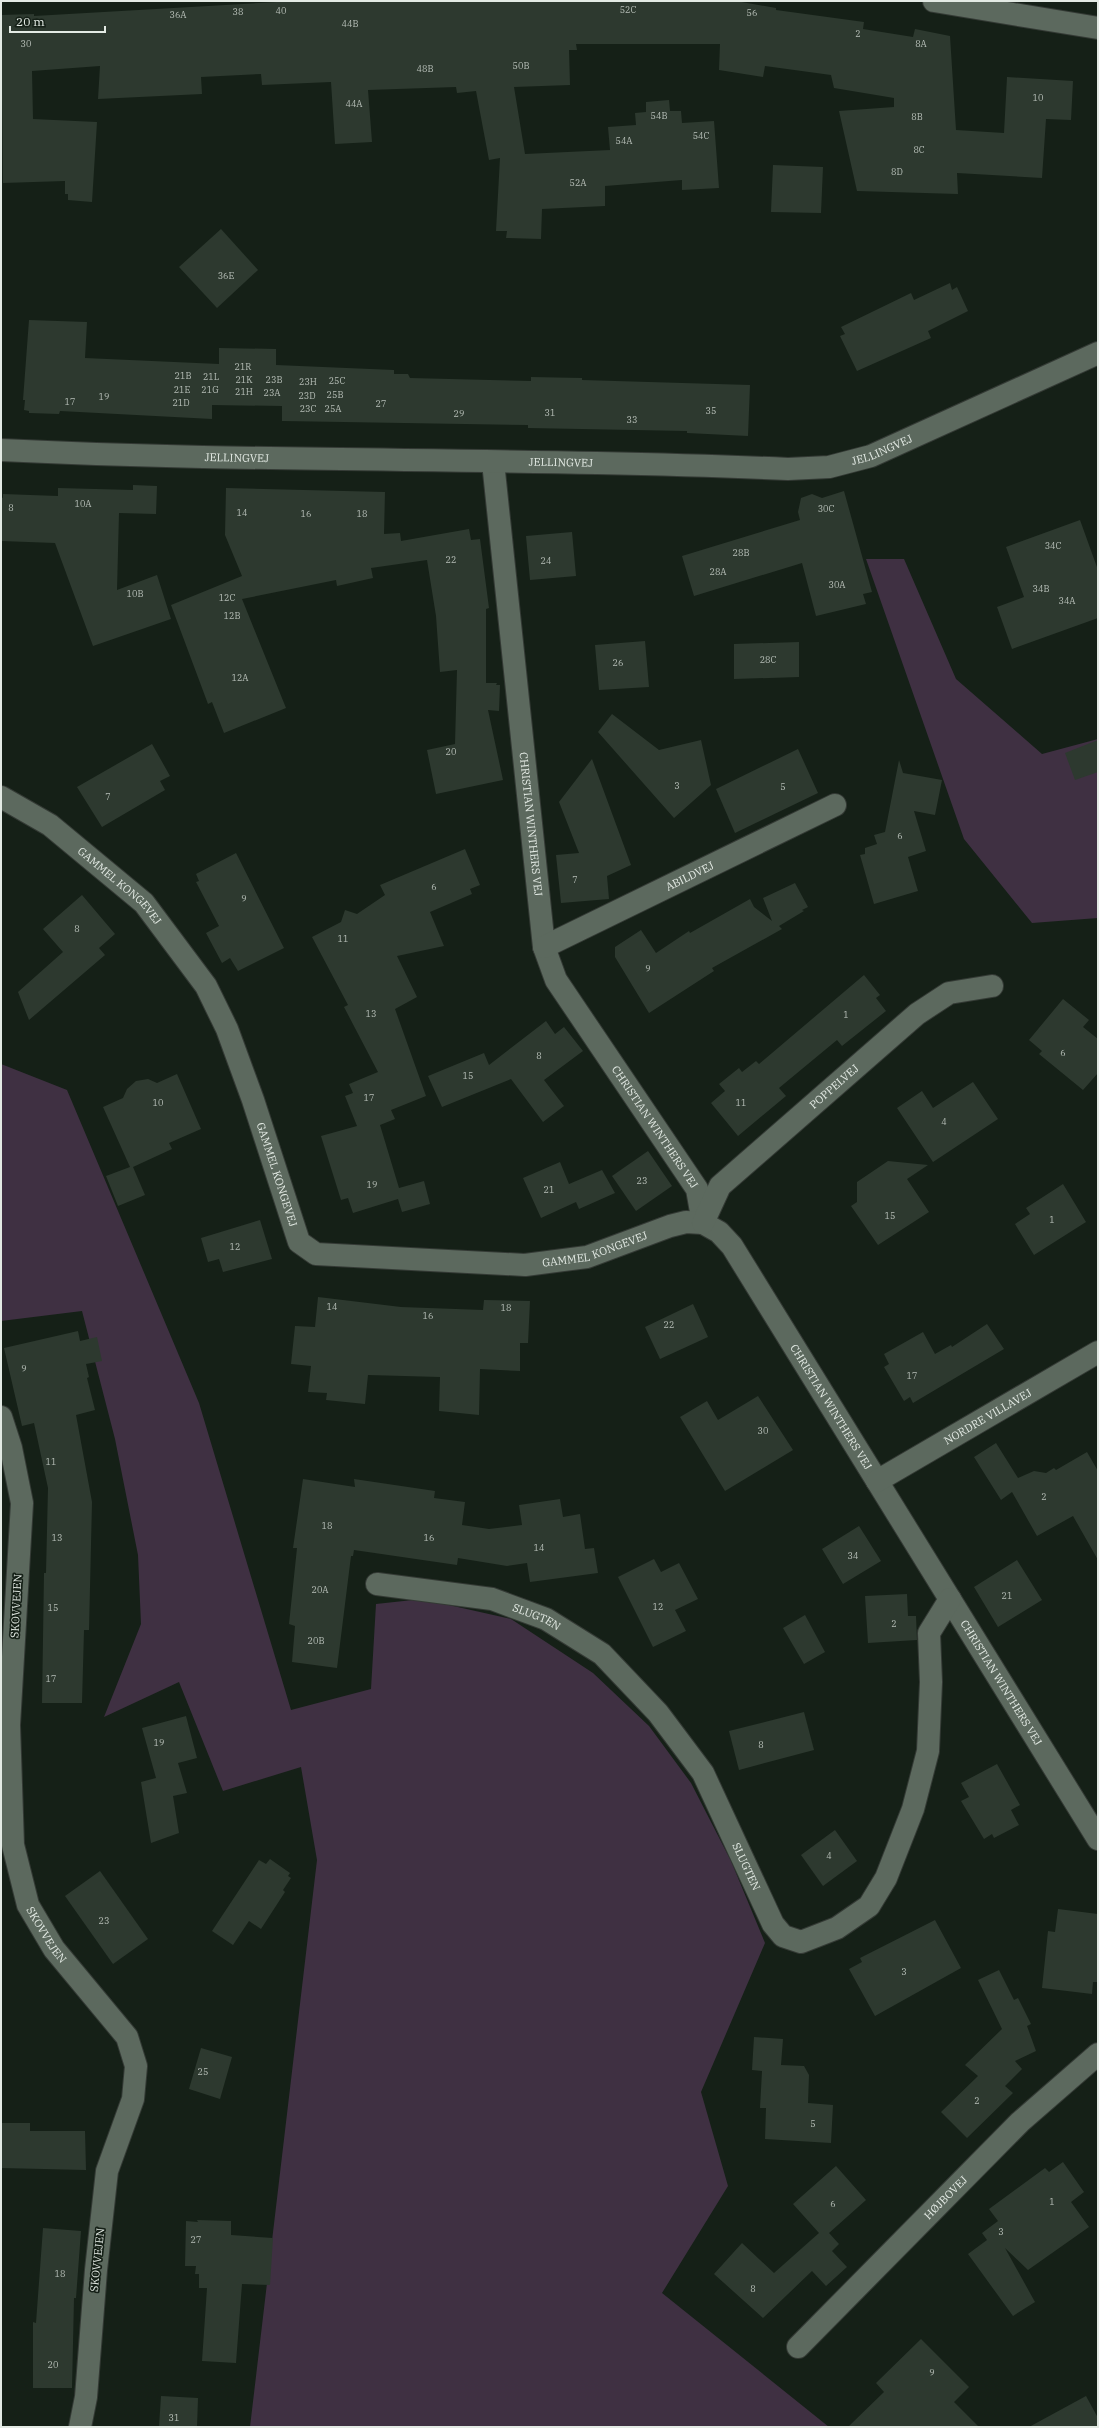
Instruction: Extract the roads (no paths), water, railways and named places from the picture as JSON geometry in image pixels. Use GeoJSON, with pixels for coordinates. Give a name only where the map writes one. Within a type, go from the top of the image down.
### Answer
{"type":"FeatureCollection","features":[{"type":"Feature","properties":{"kind":"street"},"geometry":{"type":"LineString","coordinates":[[934,1],[1098,28]]}},
{"type":"Feature","properties":{"kind":"street","name":"JELLINGVEJ"},"geometry":{"type":"LineString","coordinates":[[1,450],[190,458],[493,462],[788,469],[829,467],[871,456],[911,440],[1098,353]]}},
{"type":"Feature","properties":{"kind":"street","name":"CHRISTIAN WINTHERS VEJ"},"geometry":{"type":"LineString","coordinates":[[493,462],[544,947],[556,980],[697,1189],[703,1223],[720,1232],[732,1246],[1098,1839]]}},
{"type":"Feature","properties":{"kind":"street","name":"GAMMEL KONGEVEJ"},"geometry":{"type":"LineString","coordinates":[[1,797],[50,825],[144,903],[183,953],[206,986],[227,1029],[256,1108],[299,1242],[316,1254],[525,1265],[587,1257],[670,1226],[686,1222],[703,1223]]}},
{"type":"Feature","properties":{"kind":"street","name":"ABILDVEJ"},"geometry":{"type":"LineString","coordinates":[[544,947],[835,805]]}},
{"type":"Feature","properties":{"kind":"street","name":"POPPELVEJ"},"geometry":{"type":"LineString","coordinates":[[703,1223],[720,1186],[917,1014],[949,993],[992,986]]}},
{"type":"Feature","properties":{"kind":"street","name":"NORDRE VILLAVEJ"},"geometry":{"type":"LineString","coordinates":[[877,1482],[1098,1352]]}},
{"type":"Feature","properties":{"kind":"street","name":"SKOVVEJEN"},"geometry":{"type":"LineString","coordinates":[[1,1417],[10,1448],[22,1503],[9,1725],[13,1845],[28,1905],[54,1948],[127,2037],[136,2066],[133,2100],[107,2171],[96,2270],[86,2398],[80,2427]]}},
{"type":"Feature","properties":{"kind":"street","name":"SLUGTEN"},"geometry":{"type":"LineString","coordinates":[[377,1584],[492,1599],[546,1619],[602,1654],[658,1713],[703,1773],[773,1924],[782,1936],[802,1942],[837,1928],[869,1906],[886,1878],[913,1809],[928,1751],[931,1682],[930,1633],[950,1599]]}},
{"type":"Feature","properties":{"kind":"street","name":"HØJBOVEJ"},"geometry":{"type":"LineString","coordinates":[[798,2347],[1020,2122],[1098,2054]]}}]}
